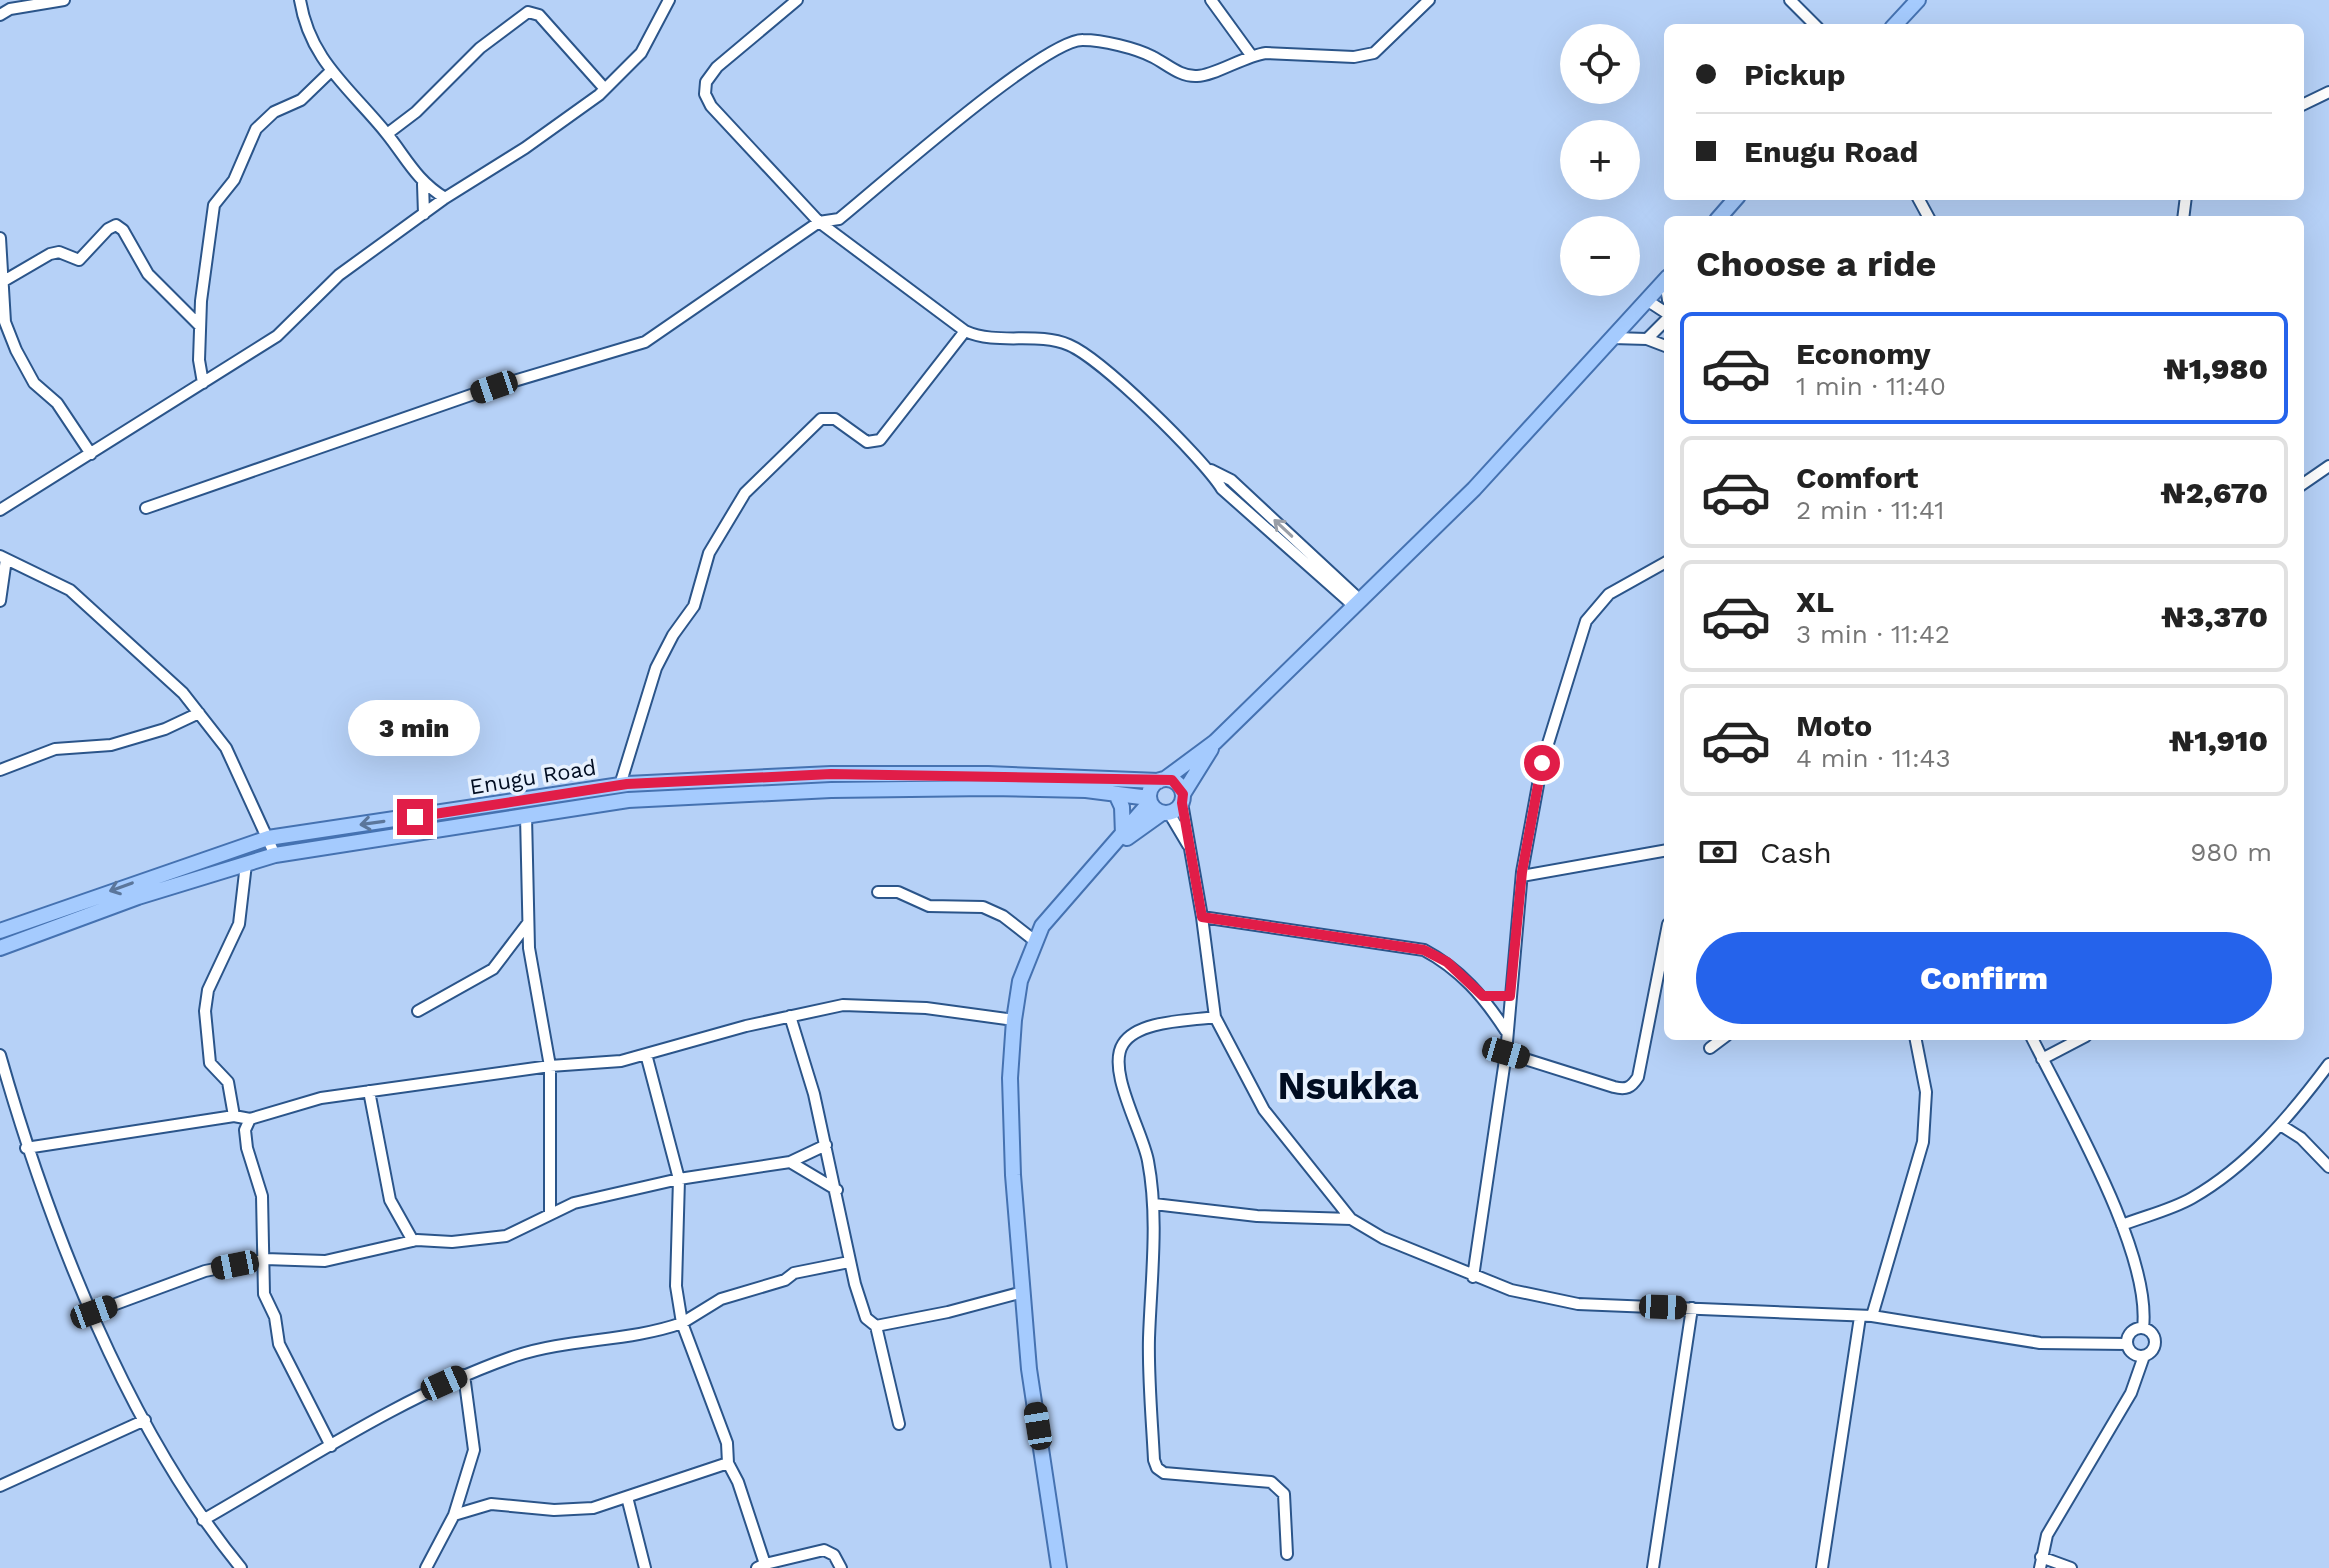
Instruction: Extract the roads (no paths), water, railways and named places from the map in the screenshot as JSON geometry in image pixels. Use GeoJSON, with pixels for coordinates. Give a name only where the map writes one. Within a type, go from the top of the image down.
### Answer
{"type":"FeatureCollection","features":[{"type":"Feature","properties":{"kind":"main road"},"geometry":{"type":"LineString","coordinates":[[1896,24],[1918,0]]}},
{"type":"Feature","properties":{"kind":"main road"},"geometry":{"type":"LineString","coordinates":[[1720,216],[1734,200]]}},
{"type":"Feature","properties":{"kind":"main road"},"geometry":{"type":"LineString","coordinates":[[1059,1568],[1029,1369],[1010,1078],[1020,981],[1035,941],[1057,906],[1111,850],[1150,800],[1151,788],[1215,742],[1474,489],[1664,282]]}},
{"type":"Feature","properties":{"kind":"main road"},"geometry":{"type":"LineString","coordinates":[[1111,850],[1182,799],[1215,742]]}},
{"type":"Feature","properties":{"kind":"main road","name":"Enugu Road"},"geometry":{"type":"LineString","coordinates":[[0,931],[268,838],[620,785],[831,774],[1162,780]]}},
{"type":"Feature","properties":{"kind":"main road"},"geometry":{"type":"LineString","coordinates":[[1162,780],[1177,783],[1182,799]]}},
{"type":"Feature","properties":{"kind":"main road"},"geometry":{"type":"LineString","coordinates":[[0,948],[138,897],[275,855],[628,800],[831,790],[989,788],[1116,794],[1150,800],[1166,813]]}},
{"type":"Feature","properties":{"kind":"main road"},"geometry":{"type":"LineString","coordinates":[[1116,794],[1122,807],[1123,835]]}},
{"type":"Feature","properties":{"kind":"street"},"geometry":{"type":"LineString","coordinates":[[0,15],[10,9],[64,0]]}},
{"type":"Feature","properties":{"kind":"street"},"geometry":{"type":"LineString","coordinates":[[300,0],[305,29],[331,71],[387,134],[423,184],[445,198]]}},
{"type":"Feature","properties":{"kind":"street"},"geometry":{"type":"LineString","coordinates":[[0,510],[277,336],[339,275],[445,198],[525,148],[605,89],[641,53],[669,0]]}},
{"type":"Feature","properties":{"kind":"street"},"geometry":{"type":"LineString","coordinates":[[797,0],[717,67],[706,82],[705,94],[711,106],[819,222],[965,331],[991,340],[1069,345],[1147,407],[1209,469],[1231,480],[1357,603]]}},
{"type":"Feature","properties":{"kind":"street"},"geometry":{"type":"LineString","coordinates":[[1211,0],[1251,55]]}},
{"type":"Feature","properties":{"kind":"street"},"geometry":{"type":"LineString","coordinates":[[146,508],[494,387],[645,342],[819,222],[839,219],[975,107],[1056,47],[1080,39],[1098,42],[1152,56],[1166,67],[1197,76],[1251,55],[1354,57],[1374,53],[1429,0]]}},
{"type":"Feature","properties":{"kind":"street"},"geometry":{"type":"LineString","coordinates":[[1790,0],[1814,24]]}},
{"type":"Feature","properties":{"kind":"street"},"geometry":{"type":"LineString","coordinates":[[387,134],[416,112],[480,48],[528,12],[539,15],[605,89]]}},
{"type":"Feature","properties":{"kind":"street"},"geometry":{"type":"LineString","coordinates":[[203,383],[200,326],[214,205],[234,180],[256,129],[274,112],[301,100],[331,71]]}},
{"type":"Feature","properties":{"kind":"street"},"geometry":{"type":"LineString","coordinates":[[2304,104],[2329,92]]}},
{"type":"Feature","properties":{"kind":"street"},"geometry":{"type":"LineString","coordinates":[[423,184],[424,214]]}},
{"type":"Feature","properties":{"kind":"street"},"geometry":{"type":"LineString","coordinates":[[835,235],[839,219]]}},
{"type":"Feature","properties":{"kind":"street"},"geometry":{"type":"LineString","coordinates":[[2,282],[50,254],[59,252],[79,260],[108,229],[116,225],[123,230],[148,274],[200,326]]}},
{"type":"Feature","properties":{"kind":"street"},"geometry":{"type":"LineString","coordinates":[[0,238],[5,322],[16,350],[34,383],[57,403],[91,454]]}},
{"type":"Feature","properties":{"kind":"street"},"geometry":{"type":"LineString","coordinates":[[1648,301],[1664,313]]}},
{"type":"Feature","properties":{"kind":"street"},"geometry":{"type":"LineString","coordinates":[[1632,318],[1647,339]]}},
{"type":"Feature","properties":{"kind":"street"},"geometry":{"type":"LineString","coordinates":[[1647,339],[1664,320]]}},
{"type":"Feature","properties":{"kind":"street"},"geometry":{"type":"LineString","coordinates":[[620,785],[656,668],[673,635],[694,606],[709,553],[745,493],[821,419],[835,419],[867,442],[880,440],[965,331]]}},
{"type":"Feature","properties":{"kind":"street"},"geometry":{"type":"LineString","coordinates":[[1613,338],[1647,339],[1664,345]]}},
{"type":"Feature","properties":{"kind":"street"},"geometry":{"type":"LineString","coordinates":[[2304,483],[2329,466]]}},
{"type":"Feature","properties":{"kind":"street"},"geometry":{"type":"LineString","coordinates":[[0,601],[3,557],[70,590],[133,644],[199,713],[226,748],[275,855]]}},
{"type":"Feature","properties":{"kind":"street"},"geometry":{"type":"LineString","coordinates":[[1473,1277],[1506,1053],[1522,876],[1542,763],[1586,621],[1609,594],[1664,563]]}},
{"type":"Feature","properties":{"kind":"street"},"geometry":{"type":"LineString","coordinates":[[0,770],[55,749],[111,745],[165,729],[199,713]]}},
{"type":"Feature","properties":{"kind":"street"},"geometry":{"type":"LineString","coordinates":[[1182,799],[1215,1017],[1264,1110],[1351,1219],[1383,1238],[1511,1290],[1578,1304],[1872,1316],[2040,1343],[2127,1344]]}},
{"type":"Feature","properties":{"kind":"street"},"geometry":{"type":"LineString","coordinates":[[1166,813],[1188,845]]}},
{"type":"Feature","properties":{"kind":"street"},"geometry":{"type":"LineString","coordinates":[[526,816],[528,923],[550,1066],[550,1213]]}},
{"type":"Feature","properties":{"kind":"street"},"geometry":{"type":"LineString","coordinates":[[1522,876],[1664,851]]}},
{"type":"Feature","properties":{"kind":"street"},"geometry":{"type":"LineString","coordinates":[[234,1116],[228,1082],[210,1063],[205,1011],[208,990],[239,924],[246,864]]}},
{"type":"Feature","properties":{"kind":"street"},"geometry":{"type":"LineString","coordinates":[[878,892],[898,892],[929,906],[983,907],[1003,916],[1035,941]]}},
{"type":"Feature","properties":{"kind":"street"},"geometry":{"type":"LineString","coordinates":[[1202,917],[1424,950],[1447,962],[1483,996],[1506,1032]]}},
{"type":"Feature","properties":{"kind":"street"},"geometry":{"type":"LineString","coordinates":[[418,1011],[493,969],[528,923]]}},
{"type":"Feature","properties":{"kind":"street"},"geometry":{"type":"LineString","coordinates":[[1506,1053],[1625,1090],[1633,1085],[1638,1077],[1664,944]]}},
{"type":"Feature","properties":{"kind":"street"},"geometry":{"type":"LineString","coordinates":[[1483,996],[1510,996]]}},
{"type":"Feature","properties":{"kind":"street"},"geometry":{"type":"LineString","coordinates":[[26,1148],[234,1116],[250,1119],[321,1098],[550,1066],[621,1061],[843,1005],[926,1008],[1014,1020]]}},
{"type":"Feature","properties":{"kind":"street"},"geometry":{"type":"LineString","coordinates":[[790,1016],[837,1190],[849,1262],[866,1318],[876,1326],[899,1424]]}},
{"type":"Feature","properties":{"kind":"street"},"geometry":{"type":"LineString","coordinates":[[1215,1017],[1136,1032],[1124,1041],[1118,1053],[1120,1075],[1148,1157],[1154,1204],[1149,1343],[1157,1468],[1164,1473],[1271,1482],[1284,1494],[1287,1554]]}},
{"type":"Feature","properties":{"kind":"street"},"geometry":{"type":"LineString","coordinates":[[1710,1048],[1721,1040]]}},
{"type":"Feature","properties":{"kind":"street"},"geometry":{"type":"LineString","coordinates":[[1872,1316],[1923,1142],[1926,1092],[1916,1040]]}},
{"type":"Feature","properties":{"kind":"street"},"geometry":{"type":"LineString","coordinates":[[2033,1040],[2122,1225],[2142,1286],[2143,1328]]}},
{"type":"Feature","properties":{"kind":"street"},"geometry":{"type":"LineString","coordinates":[[2042,1059],[2078,1040]]}},
{"type":"Feature","properties":{"kind":"street"},"geometry":{"type":"LineString","coordinates":[[646,1054],[679,1179],[676,1286],[682,1323],[727,1443],[728,1463],[738,1482],[761,1566],[824,1550],[834,1555],[841,1568]]}},
{"type":"Feature","properties":{"kind":"street"},"geometry":{"type":"LineString","coordinates":[[0,1055],[26,1148],[94,1312],[145,1420],[203,1520],[241,1568]]}},
{"type":"Feature","properties":{"kind":"street"},"geometry":{"type":"LineString","coordinates":[[2122,1225],[2191,1198],[2282,1126],[2329,1064]]}},
{"type":"Feature","properties":{"kind":"street"},"geometry":{"type":"LineString","coordinates":[[369,1091],[390,1200],[413,1241]]}},
{"type":"Feature","properties":{"kind":"street"},"geometry":{"type":"LineString","coordinates":[[250,1119],[245,1130],[247,1148],[262,1196],[264,1294],[275,1317],[279,1344],[331,1446]]}},
{"type":"Feature","properties":{"kind":"street"},"geometry":{"type":"LineString","coordinates":[[2282,1126],[2301,1138],[2329,1167]]}},
{"type":"Feature","properties":{"kind":"street"},"geometry":{"type":"LineString","coordinates":[[94,1312],[205,1271],[265,1259],[325,1261],[413,1241],[452,1242],[506,1236],[574,1203],[679,1179],[790,1162],[826,1145]]}},
{"type":"Feature","properties":{"kind":"street"},"geometry":{"type":"LineString","coordinates":[[790,1162],[837,1190]]}},
{"type":"Feature","properties":{"kind":"street"},"geometry":{"type":"LineString","coordinates":[[1154,1204],[1257,1216],[1351,1219]]}},
{"type":"Feature","properties":{"kind":"street"},"geometry":{"type":"LineString","coordinates":[[203,1520],[404,1401],[464,1375],[520,1355],[656,1332],[682,1323],[721,1299],[785,1280],[794,1273],[849,1262]]}},
{"type":"Feature","properties":{"kind":"street"},"geometry":{"type":"LineString","coordinates":[[876,1326],[948,1312],[1023,1292]]}},
{"type":"Feature","properties":{"kind":"street"},"geometry":{"type":"LineString","coordinates":[[1653,1568],[1692,1308]]}},
{"type":"Feature","properties":{"kind":"street"},"geometry":{"type":"LineString","coordinates":[[1822,1568],[1860,1317]]}},
{"type":"Feature","properties":{"kind":"street"},"geometry":{"type":"LineString","coordinates":[[2071,1568],[2041,1562],[2047,1535],[2131,1393],[2144,1356],[2154,1348],[2154,1336],[2143,1328],[2134,1330],[2127,1344]]}},
{"type":"Feature","properties":{"kind":"street"},"geometry":{"type":"LineString","coordinates":[[2127,1344],[2131,1352],[2144,1356]]}},
{"type":"Feature","properties":{"kind":"street"},"geometry":{"type":"LineString","coordinates":[[434,1565],[454,1515],[474,1450],[464,1375]]}},
{"type":"Feature","properties":{"kind":"street"},"geometry":{"type":"LineString","coordinates":[[0,1486],[145,1420]]}},
{"type":"Feature","properties":{"kind":"street"},"geometry":{"type":"LineString","coordinates":[[454,1515],[491,1504],[554,1510],[593,1508],[728,1463]]}},
{"type":"Feature","properties":{"kind":"street"},"geometry":{"type":"LineString","coordinates":[[627,1497],[645,1568]]}},
{"type":"Feature","properties":{"kind":"district","name":"Nsukka"},"geometry":{"type":"Point","coordinates":[1348,1086]}}]}
